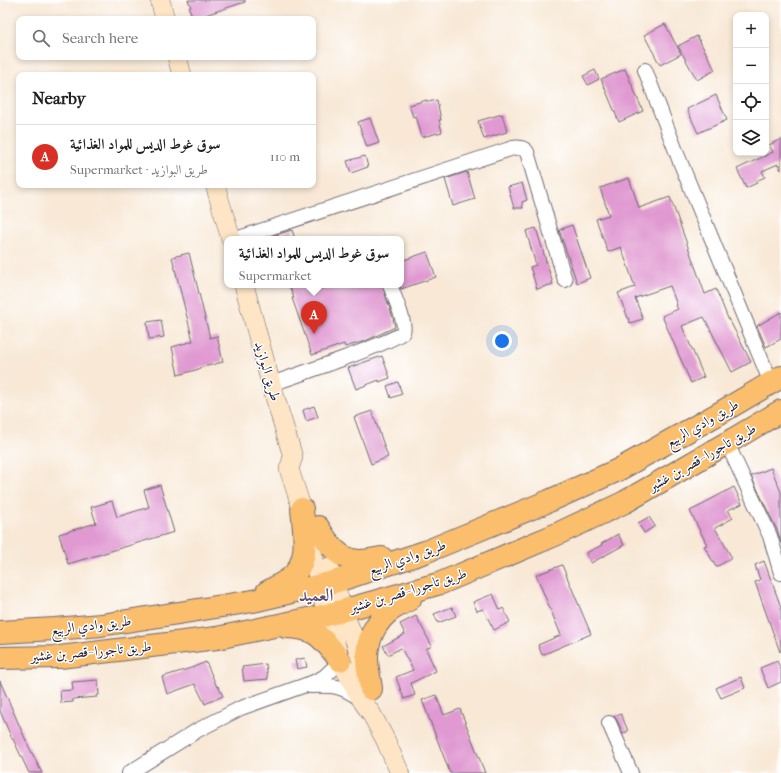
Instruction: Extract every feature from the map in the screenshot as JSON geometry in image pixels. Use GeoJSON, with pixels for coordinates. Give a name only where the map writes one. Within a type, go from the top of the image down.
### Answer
{"type":"FeatureCollection","features":[{"type":"Feature","properties":{"kind":"highway","name":"طريق وادي الربيع"},"geometry":{"type":"LineString","coordinates":[[0,632],[55,629],[185,612],[253,601],[327,584],[425,552],[550,501],[618,470],[776,380]]}},
{"type":"Feature","properties":{"kind":"highway","name":"طريق تاجورا -قصر بن غشير"},"geometry":{"type":"LineString","coordinates":[[0,658],[60,657],[217,638],[335,613],[441,583],[555,535],[625,502],[781,411]]}},
{"type":"Feature","properties":{"kind":"highway"},"geometry":{"type":"LineString","coordinates":[[253,601],[290,579],[300,566],[305,550],[302,509]]}},
{"type":"Feature","properties":{"kind":"highway"},"geometry":{"type":"LineString","coordinates":[[318,527],[334,550],[346,558],[353,560],[361,561],[425,552]]}},
{"type":"Feature","properties":{"kind":"highway"},"geometry":{"type":"LineString","coordinates":[[367,695],[367,650],[369,640],[378,623],[391,610],[441,583]]}},
{"type":"Feature","properties":{"kind":"highway"},"geometry":{"type":"LineString","coordinates":[[270,627],[299,628],[315,633],[322,638],[341,661]]}},
{"type":"Feature","properties":{"kind":"main road"},"geometry":{"type":"LineString","coordinates":[[160,0],[164,16]]}},
{"type":"Feature","properties":{"kind":"main road"},"geometry":{"type":"LineString","coordinates":[[178,60],[181,72]]}},
{"type":"Feature","properties":{"kind":"main road"},"geometry":{"type":"LineString","coordinates":[[216,188],[230,236]]}},
{"type":"Feature","properties":{"kind":"main road","name":"طريق البوازيد"},"geometry":{"type":"LineString","coordinates":[[245,288],[293,457]]}},
{"type":"Feature","properties":{"kind":"main road"},"geometry":{"type":"LineString","coordinates":[[327,584],[318,527],[302,465],[293,457],[289,469],[327,584],[335,613],[341,661],[367,695]]}},
{"type":"Feature","properties":{"kind":"main road"},"geometry":{"type":"LineString","coordinates":[[335,613],[355,641],[367,695],[400,773]]}},
{"type":"Feature","properties":{"kind":"street"},"geometry":{"type":"LineString","coordinates":[[645,70],[678,159],[776,380]]}},
{"type":"Feature","properties":{"kind":"street"},"geometry":{"type":"LineString","coordinates":[[245,236],[519,147],[527,152],[565,280]]}},
{"type":"Feature","properties":{"kind":"street"},"geometry":{"type":"LineString","coordinates":[[271,384],[364,350],[401,334],[404,326],[391,288]]}},
{"type":"Feature","properties":{"kind":"street"},"geometry":{"type":"LineString","coordinates":[[727,443],[770,536],[781,573]]}},
{"type":"Feature","properties":{"kind":"street"},"geometry":{"type":"LineString","coordinates":[[129,773],[198,730],[242,708],[302,687],[324,677],[341,661]]}},
{"type":"Feature","properties":{"kind":"street"},"geometry":{"type":"LineString","coordinates":[[302,687],[325,685],[336,686],[352,692],[367,695]]}},
{"type":"Feature","properties":{"kind":"street"},"geometry":{"type":"LineString","coordinates":[[609,723],[630,773]]}},
{"type":"Feature","properties":{"kind":"building"},"geometry":{"type":"Polygon","coordinates":[[[188,0],[245,0],[245,2],[202,16],[192,16],[189,8],[191,7],[188,0]]]}},
{"type":"Feature","properties":{"kind":"building"},"geometry":{"type":"Polygon","coordinates":[[[665,24],[681,54],[660,65],[644,35],[665,24]]]}},
{"type":"Feature","properties":{"kind":"building"},"geometry":{"type":"Polygon","coordinates":[[[697,36],[715,70],[697,80],[678,46],[697,36]]]}},
{"type":"Feature","properties":{"kind":"building"},"geometry":{"type":"Polygon","coordinates":[[[625,69],[643,111],[619,122],[601,79],[625,69]]]}},
{"type":"Feature","properties":{"kind":"building"},"geometry":{"type":"Polygon","coordinates":[[[595,70],[599,79],[588,85],[583,76],[595,70]]]}},
{"type":"Feature","properties":{"kind":"building"},"geometry":{"type":"Polygon","coordinates":[[[716,95],[727,120],[698,133],[687,109],[716,95]]]}},
{"type":"Feature","properties":{"kind":"building"},"geometry":{"type":"Polygon","coordinates":[[[427,100],[428,102],[437,100],[442,132],[422,137],[416,116],[413,117],[409,105],[427,100]]]}},
{"type":"Feature","properties":{"kind":"building"},"geometry":{"type":"Polygon","coordinates":[[[502,114],[507,132],[484,139],[478,121],[502,114]]]}},
{"type":"Feature","properties":{"kind":"building"},"geometry":{"type":"Polygon","coordinates":[[[370,118],[379,143],[367,147],[358,122],[370,118]]]}},
{"type":"Feature","properties":{"kind":"building"},"geometry":{"type":"Polygon","coordinates":[[[781,139],[781,170],[778,164],[762,171],[765,177],[746,188],[737,169],[765,156],[769,156],[769,154],[773,152],[769,145],[781,139]]]}},
{"type":"Feature","properties":{"kind":"building"},"geometry":{"type":"Polygon","coordinates":[[[365,156],[368,167],[351,173],[347,161],[365,156]]]}},
{"type":"Feature","properties":{"kind":"building"},"geometry":{"type":"Polygon","coordinates":[[[467,172],[475,199],[453,206],[445,179],[467,172]]]}},
{"type":"Feature","properties":{"kind":"building"},"geometry":{"type":"Polygon","coordinates":[[[629,178],[639,208],[670,197],[705,294],[716,289],[729,321],[751,362],[732,372],[704,317],[682,326],[704,377],[691,383],[662,316],[678,309],[670,286],[635,298],[643,319],[630,323],[618,293],[635,287],[621,247],[608,252],[596,219],[609,215],[600,188],[629,178]]]}},
{"type":"Feature","properties":{"kind":"building"},"geometry":{"type":"Polygon","coordinates":[[[522,183],[527,200],[522,202],[523,208],[514,208],[508,187],[522,183]]]}},
{"type":"Feature","properties":{"kind":"building"},"geometry":{"type":"Polygon","coordinates":[[[572,225],[590,278],[577,283],[559,230],[572,225]]]}},
{"type":"Feature","properties":{"kind":"building"},"geometry":{"type":"Polygon","coordinates":[[[536,228],[553,284],[537,289],[530,267],[536,265],[526,231],[536,228]]]}},
{"type":"Feature","properties":{"kind":"building"},"geometry":{"type":"Polygon","coordinates":[[[292,230],[294,236],[272,236],[292,230]]]}},
{"type":"Feature","properties":{"kind":"building"},"geometry":{"type":"Polygon","coordinates":[[[427,252],[436,277],[404,288],[404,260],[427,252]]]}},
{"type":"Feature","properties":{"kind":"building"},"geometry":{"type":"Polygon","coordinates":[[[189,253],[210,338],[217,336],[223,362],[178,375],[172,347],[193,341],[172,257],[189,253]]]}},
{"type":"Feature","properties":{"kind":"building"},"geometry":{"type":"Polygon","coordinates":[[[290,288],[311,288],[312,292],[323,288],[383,288],[395,327],[365,341],[345,347],[344,344],[312,355],[292,298],[294,298],[290,288]]]}},
{"type":"Feature","properties":{"kind":"building"},"geometry":{"type":"Polygon","coordinates":[[[781,312],[781,339],[766,347],[757,326],[781,312]]]}},
{"type":"Feature","properties":{"kind":"building"},"geometry":{"type":"Polygon","coordinates":[[[161,320],[164,337],[149,339],[147,322],[161,320]]]}},
{"type":"Feature","properties":{"kind":"building"},"geometry":{"type":"Polygon","coordinates":[[[382,356],[390,378],[379,382],[379,380],[356,389],[348,368],[382,356]]]}},
{"type":"Feature","properties":{"kind":"building"},"geometry":{"type":"Polygon","coordinates":[[[398,382],[402,394],[391,398],[387,386],[398,382]]]}},
{"type":"Feature","properties":{"kind":"building"},"geometry":{"type":"Polygon","coordinates":[[[314,406],[318,417],[306,421],[303,410],[314,406]]]}},
{"type":"Feature","properties":{"kind":"building"},"geometry":{"type":"Polygon","coordinates":[[[372,411],[388,457],[371,464],[354,417],[372,411]]]}},
{"type":"Feature","properties":{"kind":"building"},"geometry":{"type":"Polygon","coordinates":[[[771,468],[781,492],[781,543],[778,532],[751,476],[771,468]]]}},
{"type":"Feature","properties":{"kind":"building"},"geometry":{"type":"Polygon","coordinates":[[[160,485],[174,532],[68,564],[59,534],[96,523],[91,507],[112,501],[117,517],[149,507],[144,490],[160,485]]]}},
{"type":"Feature","properties":{"kind":"building"},"geometry":{"type":"Polygon","coordinates":[[[734,487],[742,504],[728,510],[733,518],[715,528],[732,558],[716,567],[704,546],[707,545],[690,511],[734,487]]]}},
{"type":"Feature","properties":{"kind":"building"},"geometry":{"type":"Polygon","coordinates":[[[649,517],[655,526],[644,533],[638,523],[649,517]]]}},
{"type":"Feature","properties":{"kind":"building"},"geometry":{"type":"Polygon","coordinates":[[[618,534],[624,545],[591,563],[586,553],[602,545],[601,544],[618,534]]]}},
{"type":"Feature","properties":{"kind":"building"},"geometry":{"type":"Polygon","coordinates":[[[764,561],[781,607],[780,652],[755,582],[760,580],[755,565],[764,561]]]}},
{"type":"Feature","properties":{"kind":"building"},"geometry":{"type":"Polygon","coordinates":[[[562,565],[591,634],[542,655],[538,645],[561,635],[536,575],[562,565]]]}},
{"type":"Feature","properties":{"kind":"building"},"geometry":{"type":"Polygon","coordinates":[[[493,594],[500,610],[503,608],[510,622],[494,630],[483,609],[477,611],[473,602],[493,594]]]}},
{"type":"Feature","properties":{"kind":"building"},"geometry":{"type":"Polygon","coordinates":[[[452,607],[456,616],[438,623],[434,614],[452,607]]]}},
{"type":"Feature","properties":{"kind":"building"},"geometry":{"type":"Polygon","coordinates":[[[416,616],[432,646],[426,649],[436,671],[411,683],[415,695],[404,699],[396,677],[413,670],[401,648],[388,655],[383,646],[405,634],[400,624],[416,616]]]}},
{"type":"Feature","properties":{"kind":"building"},"geometry":{"type":"Polygon","coordinates":[[[305,658],[307,667],[297,669],[295,660],[305,658]]]}},
{"type":"Feature","properties":{"kind":"building"},"geometry":{"type":"Polygon","coordinates":[[[777,661],[781,669],[781,682],[768,688],[760,668],[777,661]]]}},
{"type":"Feature","properties":{"kind":"building"},"geometry":{"type":"Polygon","coordinates":[[[206,662],[217,687],[218,686],[223,696],[205,704],[195,684],[167,694],[162,677],[206,662]]]}},
{"type":"Feature","properties":{"kind":"building"},"geometry":{"type":"Polygon","coordinates":[[[266,664],[268,679],[244,681],[242,667],[266,664]]]}},
{"type":"Feature","properties":{"kind":"building"},"geometry":{"type":"Polygon","coordinates":[[[741,677],[745,688],[721,698],[716,688],[741,677]]]}},
{"type":"Feature","properties":{"kind":"building"},"geometry":{"type":"Polygon","coordinates":[[[98,680],[99,695],[96,695],[97,697],[73,699],[73,702],[61,703],[60,691],[73,690],[72,682],[98,680]]]}},
{"type":"Feature","properties":{"kind":"building"},"geometry":{"type":"Polygon","coordinates":[[[0,681],[42,773],[29,773],[12,739],[0,711],[0,681]]]}},
{"type":"Feature","properties":{"kind":"building"},"geometry":{"type":"Polygon","coordinates":[[[436,695],[444,715],[460,709],[485,773],[450,773],[422,700],[436,695]]]}},
{"type":"Feature","properties":{"kind":"building"},"geometry":{"type":"Polygon","coordinates":[[[621,714],[628,731],[623,734],[614,716],[621,714]]]}},
{"type":"Feature","properties":{"kind":"place","name":"سوق غوط الديس للمواد الغذائية"},"geometry":{"type":"Point","coordinates":[314,334]}},
{"type":"Feature","properties":{"kind":"district","name":"العميد"},"geometry":{"type":"Point","coordinates":[316,595]}}]}
